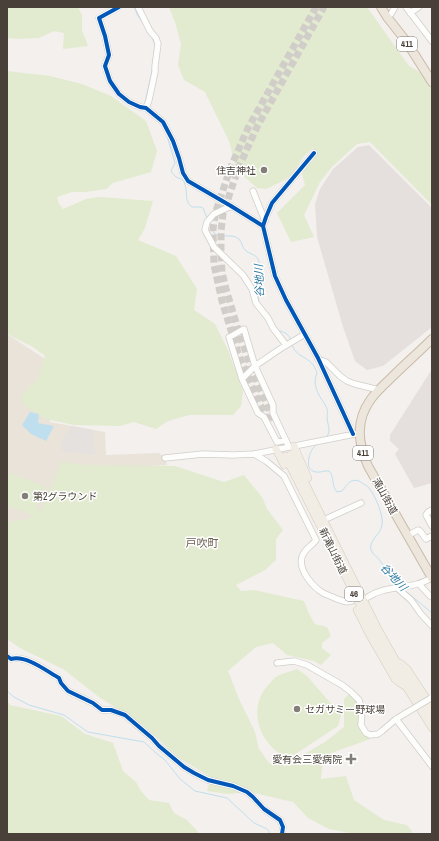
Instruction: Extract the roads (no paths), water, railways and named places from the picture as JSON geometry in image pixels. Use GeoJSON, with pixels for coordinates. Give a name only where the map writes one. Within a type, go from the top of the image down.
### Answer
{"type":"FeatureCollection","features":[{"type":"Feature","properties":{"kind":"highway","name":"411"},"geometry":{"type":"LineString","coordinates":[[381,7],[432,82]]}},
{"type":"Feature","properties":{"kind":"highway","name":"滝山街道"},"geometry":{"type":"LineString","coordinates":[[432,338],[372,397],[365,408],[356,434],[366,461],[432,578]]}},
{"type":"Feature","properties":{"kind":"main road","name":"46"},"geometry":{"type":"LineString","coordinates":[[291,446],[378,618],[379,631]]}},
{"type":"Feature","properties":{"kind":"main road","name":"46"},"geometry":{"type":"LineString","coordinates":[[276,449],[318,538],[368,632],[395,679],[407,687]]}},
{"type":"Feature","properties":{"kind":"main road","name":"新滝山街道"},"geometry":{"type":"LineString","coordinates":[[432,717],[396,661],[379,631],[313,499],[288,455],[368,621],[432,728]]}},
{"type":"Feature","properties":{"kind":"main road","name":"46"},"geometry":{"type":"LineString","coordinates":[[396,661],[408,669],[432,707]]}},
{"type":"Feature","properties":{"kind":"street"},"geometry":{"type":"LineString","coordinates":[[119,7],[99,18],[109,55],[105,66],[110,81],[119,94],[129,102],[146,108],[165,126],[179,158],[183,173],[188,181],[264,223]]}},
{"type":"Feature","properties":{"kind":"street"},"geometry":{"type":"LineString","coordinates":[[138,7],[158,44],[155,72],[146,108]]}},
{"type":"Feature","properties":{"kind":"street"},"geometry":{"type":"LineString","coordinates":[[387,17],[396,7]]}},
{"type":"Feature","properties":{"kind":"street"},"geometry":{"type":"LineString","coordinates":[[406,7],[432,41]]}},
{"type":"Feature","properties":{"kind":"street"},"geometry":{"type":"LineString","coordinates":[[410,14],[419,7]]}},
{"type":"Feature","properties":{"kind":"street"},"geometry":{"type":"LineString","coordinates":[[264,223],[272,203],[314,153]]}},
{"type":"Feature","properties":{"kind":"street"},"geometry":{"type":"LineString","coordinates":[[166,458],[203,454],[254,454],[356,434],[275,276],[264,223],[253,191]]}},
{"type":"Feature","properties":{"kind":"street"},"geometry":{"type":"LineString","coordinates":[[231,206],[215,213],[209,220],[205,230],[214,247],[243,275],[252,289],[256,303],[268,318],[272,328],[286,345]]}},
{"type":"Feature","properties":{"kind":"street"},"geometry":{"type":"LineString","coordinates":[[286,440],[277,442],[264,417],[258,413],[242,379],[229,337],[235,335],[241,330],[244,330],[255,366],[273,405],[272,414],[286,440],[291,446]]}},
{"type":"Feature","properties":{"kind":"street"},"geometry":{"type":"LineString","coordinates":[[242,379],[255,366],[305,334]]}},
{"type":"Feature","properties":{"kind":"street"},"geometry":{"type":"LineString","coordinates":[[318,358],[326,362],[347,381],[379,390]]}},
{"type":"Feature","properties":{"kind":"street"},"geometry":{"type":"LineString","coordinates":[[254,454],[284,476],[318,538],[306,550],[302,557],[306,577],[324,594],[347,603],[352,601]]}},
{"type":"Feature","properties":{"kind":"street"},"geometry":{"type":"LineString","coordinates":[[328,518],[360,503]]}},
{"type":"Feature","properties":{"kind":"street"},"geometry":{"type":"LineString","coordinates":[[432,510],[426,515],[432,526]]}},
{"type":"Feature","properties":{"kind":"street"},"geometry":{"type":"LineString","coordinates":[[408,536],[418,530],[426,539],[432,536]]}},
{"type":"Feature","properties":{"kind":"street"},"geometry":{"type":"LineString","coordinates":[[368,598],[374,593],[382,590],[419,584],[432,578]]}},
{"type":"Feature","properties":{"kind":"street"},"geometry":{"type":"LineString","coordinates":[[419,584],[430,596]]}},
{"type":"Feature","properties":{"kind":"street"},"geometry":{"type":"LineString","coordinates":[[397,587],[411,600],[420,614],[432,626]]}},
{"type":"Feature","properties":{"kind":"street"},"geometry":{"type":"LineString","coordinates":[[7,656],[11,659],[15,657],[34,663],[59,678],[61,683],[68,691],[102,710],[111,710],[125,715],[159,746],[184,767],[194,773],[208,780],[233,786],[247,792],[264,809],[280,820],[283,827],[282,834]]}},
{"type":"Feature","properties":{"kind":"street"},"geometry":{"type":"LineString","coordinates":[[277,663],[294,662],[307,666],[342,685],[359,700],[362,711],[361,725],[366,733],[370,735],[378,734],[396,719],[432,698]]}},
{"type":"Feature","properties":{"kind":"street"},"geometry":{"type":"LineString","coordinates":[[396,719],[432,766]]}},
{"type":"Feature","properties":{"kind":"water"},"geometry":{"type":"Polygon","coordinates":[[[30,412],[39,414],[38,423],[54,426],[46,441],[31,434],[22,425],[30,412]]]}},
{"type":"Feature","properties":{"kind":"waterway","name":"谷地川"},"geometry":{"type":"LineString","coordinates":[[134,7],[145,26]]}},
{"type":"Feature","properties":{"kind":"waterway","name":"谷地川"},"geometry":{"type":"LineString","coordinates":[[145,103],[152,71],[155,45],[152,37]]}},
{"type":"Feature","properties":{"kind":"waterway","name":"谷地川"},"geometry":{"type":"LineString","coordinates":[[154,118],[161,124]]}},
{"type":"Feature","properties":{"kind":"waterway","name":"谷地川"},"geometry":{"type":"LineString","coordinates":[[167,136],[175,163],[171,171],[176,177],[184,182],[187,200],[190,205],[192,207],[203,208],[207,218]]}},
{"type":"Feature","properties":{"kind":"waterway","name":"谷地川"},"geometry":{"type":"LineString","coordinates":[[209,222],[214,233],[220,236],[237,237],[245,250],[258,259],[259,267],[257,284],[259,303]]}},
{"type":"Feature","properties":{"kind":"waterway","name":"谷地川"},"geometry":{"type":"LineString","coordinates":[[277,330],[288,335],[291,341]]}},
{"type":"Feature","properties":{"kind":"waterway","name":"谷地川"},"geometry":{"type":"LineString","coordinates":[[292,344],[296,352],[315,367],[317,373],[315,381],[316,389],[327,410],[329,429],[327,437]]}},
{"type":"Feature","properties":{"kind":"waterway","name":"谷地川"},"geometry":{"type":"LineString","coordinates":[[318,444],[313,448],[309,457],[308,464],[313,471],[329,471],[337,492],[342,491],[347,484],[353,480],[356,480],[368,487],[374,495],[380,511],[382,525],[371,544],[371,550],[399,586]]}},
{"type":"Feature","properties":{"kind":"waterway","name":"谷地川"},"geometry":{"type":"LineString","coordinates":[[403,589],[432,613]]}},
{"type":"Feature","properties":{"kind":"waterway"},"geometry":{"type":"LineString","coordinates":[[7,691],[14,697],[29,705],[64,715],[88,732],[144,742],[165,760],[180,779],[195,791],[227,798],[254,823],[267,829],[269,834]]}},
{"type":"Feature","properties":{"kind":"tunnel"},"geometry":{"type":"LineString","coordinates":[[268,421],[238,353],[222,301],[214,265],[213,229],[216,211],[230,169],[248,128],[316,7]]}},
{"type":"Feature","properties":{"kind":"tunnel"},"geometry":{"type":"LineString","coordinates":[[274,420],[254,375],[240,336],[226,289],[222,272],[221,253],[223,214],[238,169],[257,127],[324,7]]}},
{"type":"Feature","properties":{"kind":"place","name":"住吉神社"},"geometry":{"type":"Point","coordinates":[264,170]}},
{"type":"Feature","properties":{"kind":"place","name":"第2グラウンド"},"geometry":{"type":"Point","coordinates":[25,496]}},
{"type":"Feature","properties":{"kind":"place","name":"セガサミー野球場"},"geometry":{"type":"Point","coordinates":[297,709]}},
{"type":"Feature","properties":{"kind":"place","name":"愛有会三愛病院"},"geometry":{"type":"Point","coordinates":[351,759]}},
{"type":"Feature","properties":{"kind":"district","name":"戸吹町"},"geometry":{"type":"Point","coordinates":[202,543]}}]}
